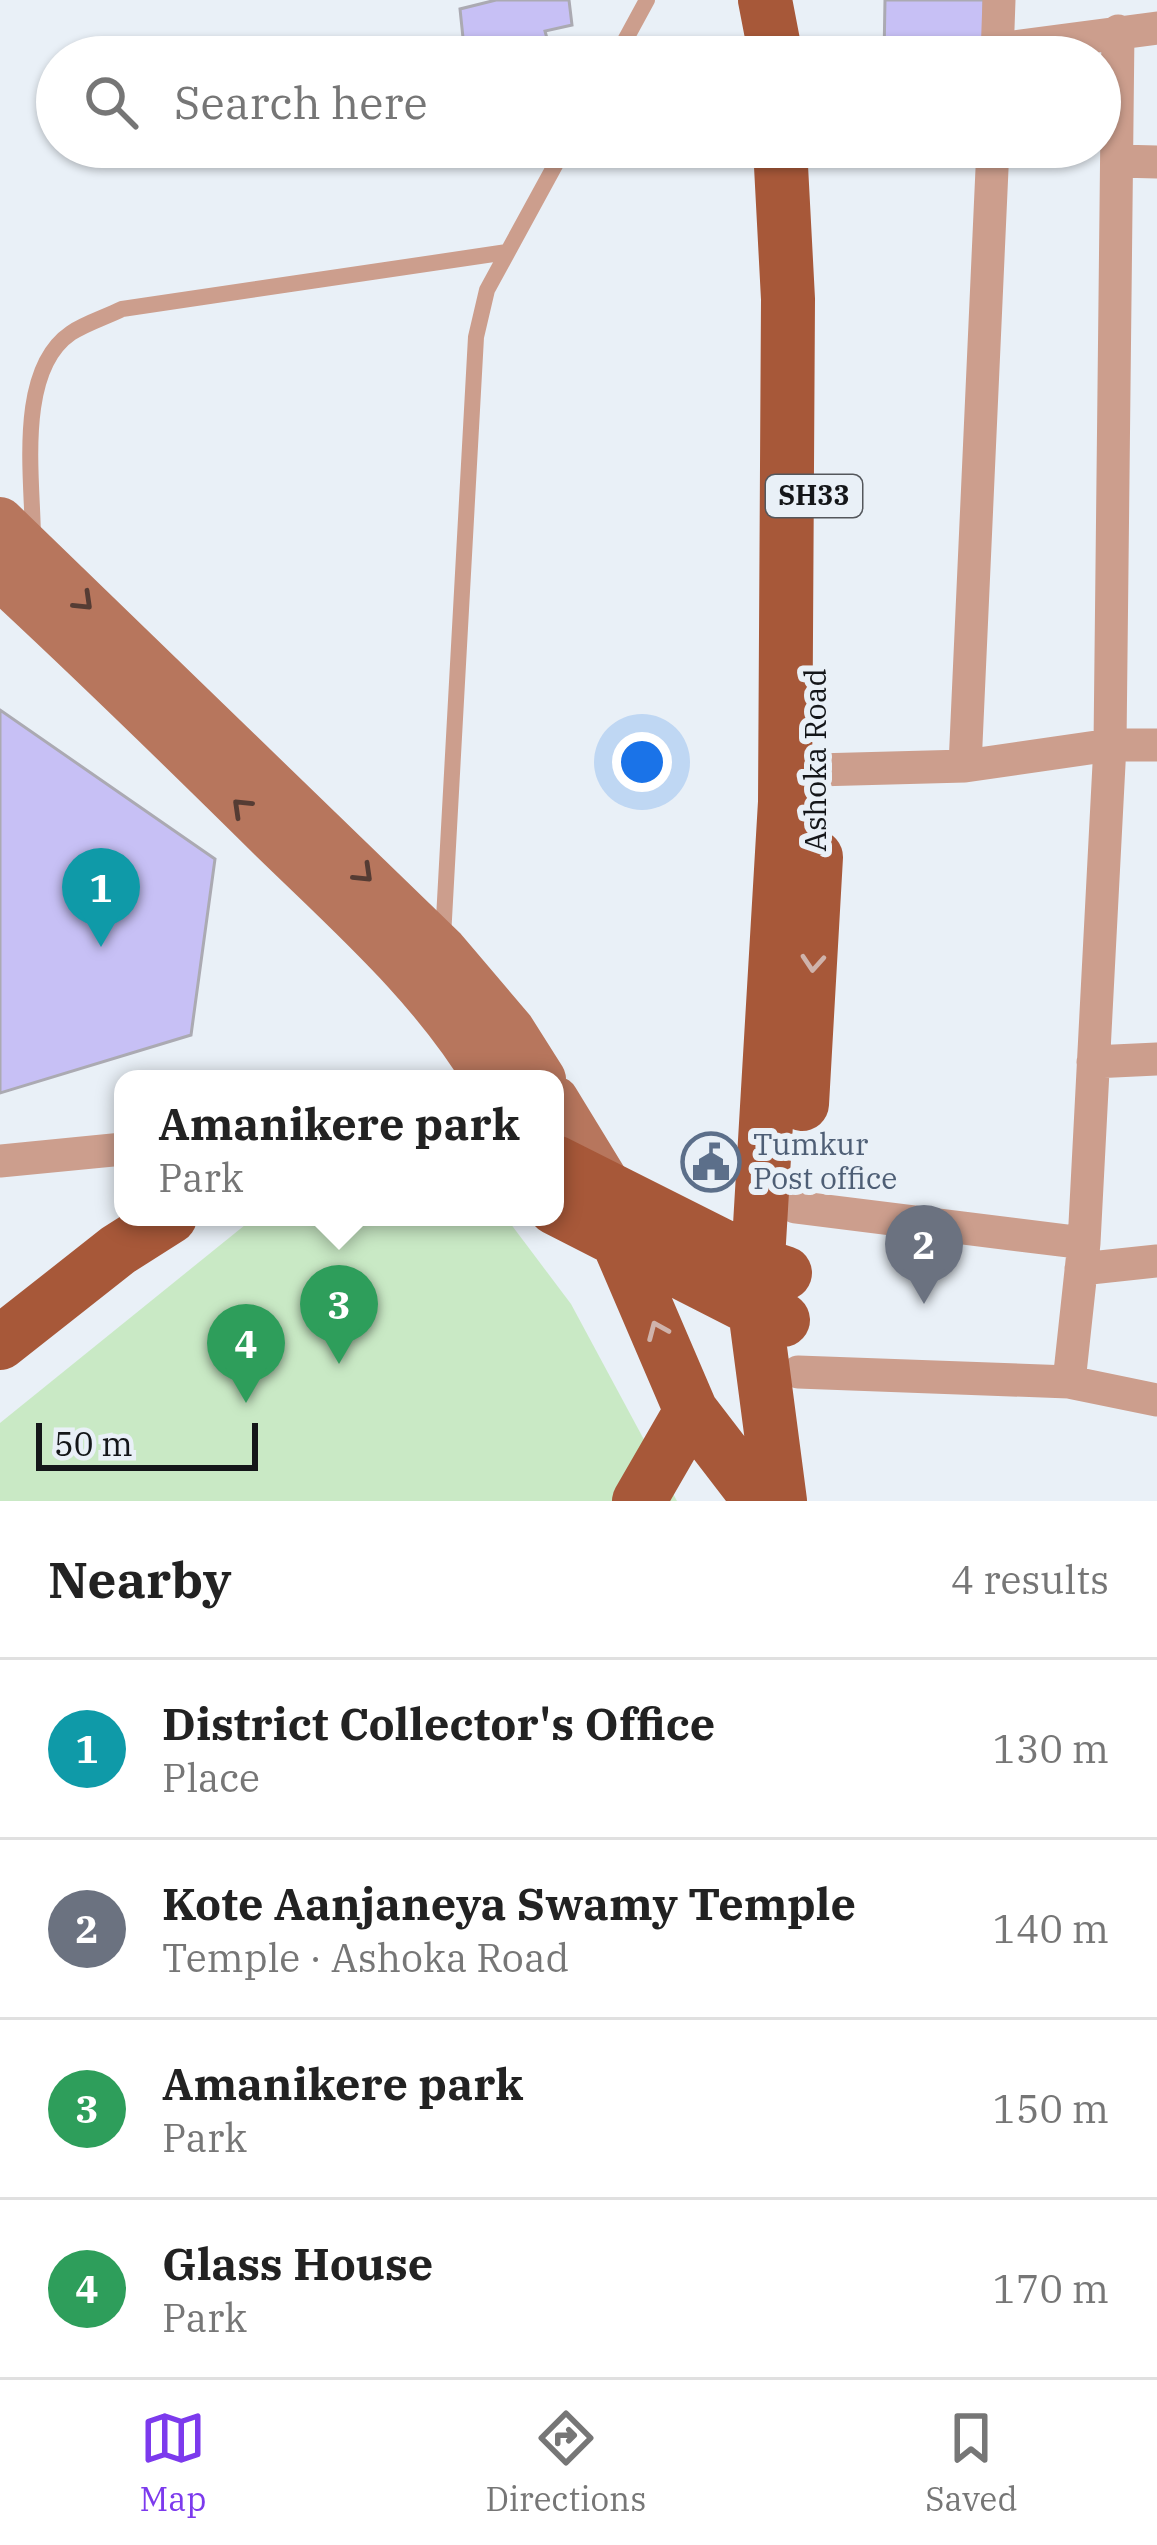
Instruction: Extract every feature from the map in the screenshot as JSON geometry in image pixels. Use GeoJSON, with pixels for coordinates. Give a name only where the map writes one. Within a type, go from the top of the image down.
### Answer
{"type":"FeatureCollection","features":[{"type":"Feature","properties":{"kind":"main road"},"geometry":{"type":"LineString","coordinates":[[765,0],[772,36]]}},
{"type":"Feature","properties":{"kind":"main road"},"geometry":{"type":"LineString","coordinates":[[800,0],[806,36]]}},
{"type":"Feature","properties":{"kind":"main road","name":"Ashoka Road"},"geometry":{"type":"LineString","coordinates":[[779,1309],[788,299],[781,168]]}},
{"type":"Feature","properties":{"kind":"main road","name":"Ashoka Road"},"geometry":{"type":"LineString","coordinates":[[779,1309],[795,1208],[814,933],[811,168]]}},
{"type":"Feature","properties":{"kind":"main road"},"geometry":{"type":"LineString","coordinates":[[11,550],[443,950],[511,1030],[536,1070]]}},
{"type":"Feature","properties":{"kind":"main road"},"geometry":{"type":"LineString","coordinates":[[11,550],[86,654],[344,908],[459,1030],[483,1070]]}},
{"type":"Feature","properties":{"kind":"main road"},"geometry":{"type":"LineString","coordinates":[[568,1193],[779,1309]]}},
{"type":"Feature","properties":{"kind":"main road"},"geometry":{"type":"LineString","coordinates":[[568,1193],[619,1243],[779,1309]]}},
{"type":"Feature","properties":{"kind":"main road"},"geometry":{"type":"LineString","coordinates":[[0,1306],[66,1252],[114,1224]]}},
{"type":"Feature","properties":{"kind":"main road"},"geometry":{"type":"LineString","coordinates":[[0,1343],[156,1226]]}},
{"type":"Feature","properties":{"kind":"main road"},"geometry":{"type":"LineString","coordinates":[[619,1243],[665,1456],[760,1501]]}},
{"type":"Feature","properties":{"kind":"main road","name":"SH33"},"geometry":{"type":"LineString","coordinates":[[779,1309],[780,1501]]}},
{"type":"Feature","properties":{"kind":"main road","name":"SH33"},"geometry":{"type":"LineString","coordinates":[[779,1309],[816,1501]]}},
{"type":"Feature","properties":{"kind":"street"},"geometry":{"type":"LineString","coordinates":[[997,36],[998,0]]}},
{"type":"Feature","properties":{"kind":"street"},"geometry":{"type":"LineString","coordinates":[[1090,36],[1157,28]]}},
{"type":"Feature","properties":{"kind":"street"},"geometry":{"type":"LineString","coordinates":[[1118,31],[1118,36]]}},
{"type":"Feature","properties":{"kind":"street"},"geometry":{"type":"LineString","coordinates":[[1121,161],[1157,162]]}},
{"type":"Feature","properties":{"kind":"street"},"geometry":{"type":"LineString","coordinates":[[965,766],[992,168]]}},
{"type":"Feature","properties":{"kind":"street"},"geometry":{"type":"LineString","coordinates":[[1069,1382],[1083,1256],[1110,745],[1118,168]]}},
{"type":"Feature","properties":{"kind":"street"},"geometry":{"type":"LineString","coordinates":[[816,770],[965,766],[1110,745],[1157,745]]}},
{"type":"Feature","properties":{"kind":"street"},"geometry":{"type":"LineString","coordinates":[[1094,1062],[1157,1058]]}},
{"type":"Feature","properties":{"kind":"street"},"geometry":{"type":"LineString","coordinates":[[0,1161],[114,1150]]}},
{"type":"Feature","properties":{"kind":"street"},"geometry":{"type":"LineString","coordinates":[[795,1208],[1083,1256],[1157,1261]]}},
{"type":"Feature","properties":{"kind":"street"},"geometry":{"type":"LineString","coordinates":[[779,1309],[1157,1400]]}},
{"type":"Feature","properties":{"kind":"lane"},"geometry":{"type":"LineString","coordinates":[[627,36],[647,0]]}},
{"type":"Feature","properties":{"kind":"lane"},"geometry":{"type":"LineString","coordinates":[[443,950],[476,337],[487,290],[554,168]]}},
{"type":"Feature","properties":{"kind":"lane"},"geometry":{"type":"LineString","coordinates":[[11,550],[32,398],[46,361],[69,334],[122,309],[507,252]]}},
{"type":"Feature","properties":{"kind":"green space"},"geometry":{"type":"Polygon","coordinates":[[[244,1226],[512,1226],[571,1304],[677,1501],[0,1501],[0,1423],[244,1226]]]}},
{"type":"Feature","properties":{"kind":"building"},"geometry":{"type":"Polygon","coordinates":[[[496,0],[569,0],[572,25],[545,31],[546,36],[463,36],[460,9],[496,0]]]}},
{"type":"Feature","properties":{"kind":"building"},"geometry":{"type":"Polygon","coordinates":[[[885,0],[984,0],[984,36],[884,36],[885,0]]]}},
{"type":"Feature","properties":{"kind":"building"},"geometry":{"type":"Polygon","coordinates":[[[0,710],[215,859],[191,1035],[0,1093],[0,710]]]}},
{"type":"Feature","properties":{"kind":"place","name":"District Collector's Office"},"geometry":{"type":"Point","coordinates":[101,947]}},
{"type":"Feature","properties":{"kind":"place","name":"Tumkur Post office"},"geometry":{"type":"Point","coordinates":[711,1162]}},
{"type":"Feature","properties":{"kind":"place","name":"Kote Aanjaneya Swamy Temple"},"geometry":{"type":"Point","coordinates":[924,1304]}},
{"type":"Feature","properties":{"kind":"place","name":"Amanikere park"},"geometry":{"type":"Point","coordinates":[339,1364]}},
{"type":"Feature","properties":{"kind":"place","name":"Glass House"},"geometry":{"type":"Point","coordinates":[246,1403]}}]}
